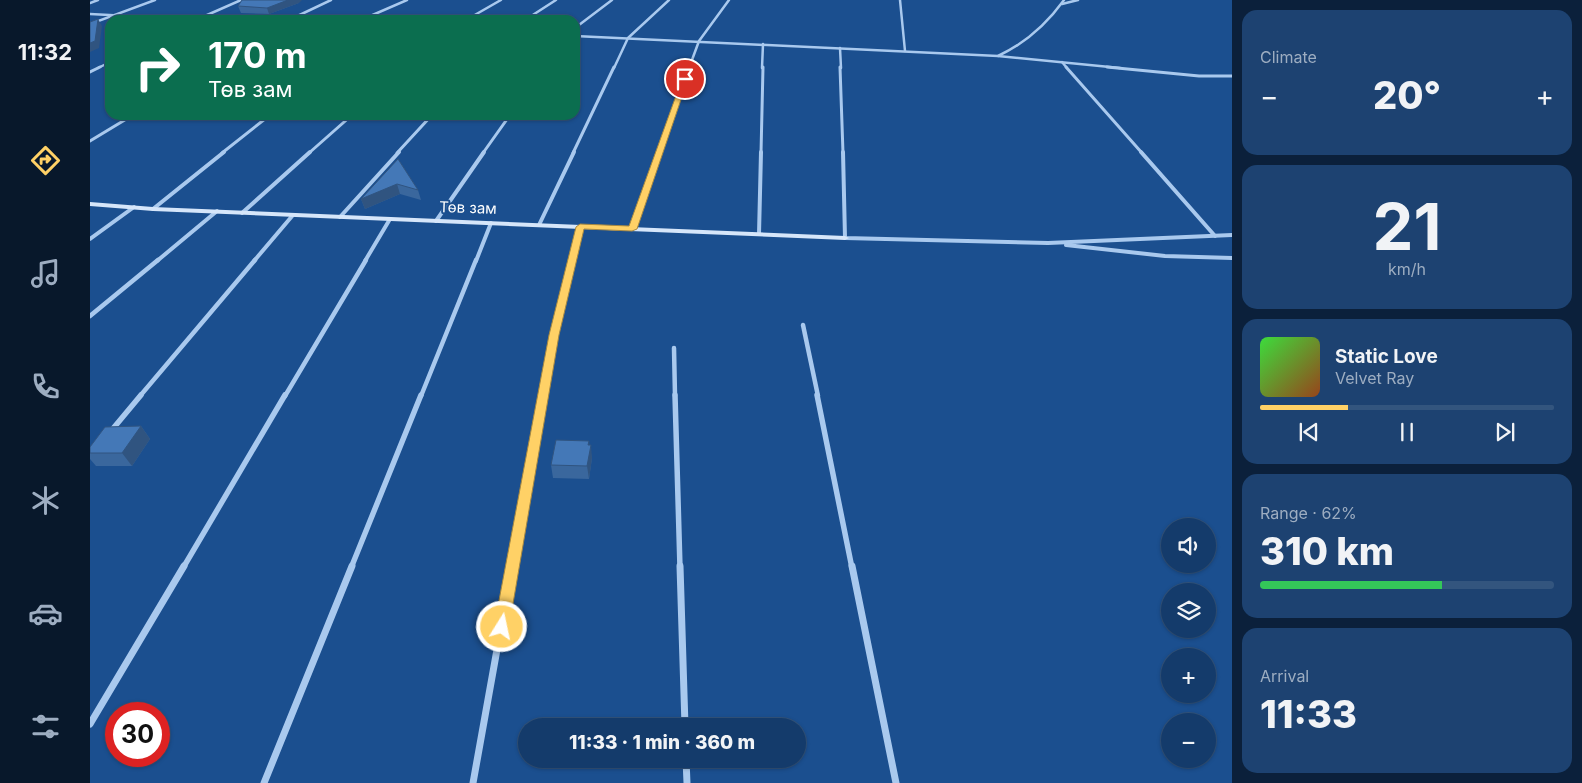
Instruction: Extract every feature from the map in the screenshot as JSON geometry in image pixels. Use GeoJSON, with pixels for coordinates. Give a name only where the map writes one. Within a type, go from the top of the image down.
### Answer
{"type":"FeatureCollection","features":[{"type":"Feature","properties":{"kind":"street"},"geometry":{"type":"LineString","coordinates":[[90,3],[98,0]]}},
{"type":"Feature","properties":{"kind":"street"},"geometry":{"type":"LineString","coordinates":[[90,14],[112,15],[155,0]]}},
{"type":"Feature","properties":{"kind":"street"},"geometry":{"type":"LineString","coordinates":[[206,15],[241,0]]}},
{"type":"Feature","properties":{"kind":"street"},"geometry":{"type":"LineString","coordinates":[[300,15],[331,0]]}},
{"type":"Feature","properties":{"kind":"street"},"geometry":{"type":"LineString","coordinates":[[372,15],[406,0]]}},
{"type":"Feature","properties":{"kind":"street"},"geometry":{"type":"LineString","coordinates":[[475,15],[501,0]]}},
{"type":"Feature","properties":{"kind":"street"},"geometry":{"type":"LineString","coordinates":[[534,15],[556,0]]}},
{"type":"Feature","properties":{"kind":"street"},"geometry":{"type":"LineString","coordinates":[[580,24],[612,0]]}},
{"type":"Feature","properties":{"kind":"street"},"geometry":{"type":"LineString","coordinates":[[539,225],[628,38],[669,0]]}},
{"type":"Feature","properties":{"kind":"street"},"geometry":{"type":"LineString","coordinates":[[632,229],[699,41],[729,0]]}},
{"type":"Feature","properties":{"kind":"street"},"geometry":{"type":"LineString","coordinates":[[900,0],[905,51]]}},
{"type":"Feature","properties":{"kind":"street"},"geometry":{"type":"LineString","coordinates":[[998,56],[1021,46],[1050,20],[1064,0]]}},
{"type":"Feature","properties":{"kind":"street"},"geometry":{"type":"LineString","coordinates":[[1061,4],[1078,0]]}},
{"type":"Feature","properties":{"kind":"street"},"geometry":{"type":"LineString","coordinates":[[90,24],[105,18]]}},
{"type":"Feature","properties":{"kind":"street"},"geometry":{"type":"LineString","coordinates":[[580,36],[998,56],[1199,76],[1232,76]]}},
{"type":"Feature","properties":{"kind":"street"},"geometry":{"type":"LineString","coordinates":[[759,234],[763,44]]}},
{"type":"Feature","properties":{"kind":"street"},"geometry":{"type":"LineString","coordinates":[[840,48],[846,238],[1048,243],[1232,235]]}},
{"type":"Feature","properties":{"kind":"street"},"geometry":{"type":"LineString","coordinates":[[1062,62],[1215,236]]}},
{"type":"Feature","properties":{"kind":"street"},"geometry":{"type":"LineString","coordinates":[[90,72],[105,64]]}},
{"type":"Feature","properties":{"kind":"street"},"geometry":{"type":"LineString","coordinates":[[90,141],[125,120]]}},
{"type":"Feature","properties":{"kind":"street"},"geometry":{"type":"LineString","coordinates":[[153,209],[264,120]]}},
{"type":"Feature","properties":{"kind":"street"},"geometry":{"type":"LineString","coordinates":[[242,212],[346,120]]}},
{"type":"Feature","properties":{"kind":"street"},"geometry":{"type":"LineString","coordinates":[[340,217],[427,120]]}},
{"type":"Feature","properties":{"kind":"street"},"geometry":{"type":"LineString","coordinates":[[436,221],[507,120]]}},
{"type":"Feature","properties":{"kind":"street","name":"Төв зам"},"geometry":{"type":"LineString","coordinates":[[90,204],[217,212],[846,238]]}},
{"type":"Feature","properties":{"kind":"street"},"geometry":{"type":"LineString","coordinates":[[90,239],[134,208]]}},
{"type":"Feature","properties":{"kind":"street"},"geometry":{"type":"LineString","coordinates":[[90,316],[217,212]]}},
{"type":"Feature","properties":{"kind":"street"},"geometry":{"type":"LineString","coordinates":[[109,434],[293,215]]}},
{"type":"Feature","properties":{"kind":"street"},"geometry":{"type":"LineString","coordinates":[[90,724],[390,219]]}},
{"type":"Feature","properties":{"kind":"street"},"geometry":{"type":"LineString","coordinates":[[264,783],[491,223]]}},
{"type":"Feature","properties":{"kind":"street"},"geometry":{"type":"LineString","coordinates":[[473,783],[554,335],[580,227]]}},
{"type":"Feature","properties":{"kind":"street"},"geometry":{"type":"LineString","coordinates":[[1048,243],[1165,256],[1232,258]]}},
{"type":"Feature","properties":{"kind":"street"},"geometry":{"type":"LineString","coordinates":[[803,325],[896,783]]}},
{"type":"Feature","properties":{"kind":"street"},"geometry":{"type":"LineString","coordinates":[[674,348],[685,718]]}},
{"type":"Feature","properties":{"kind":"street"},"geometry":{"type":"LineString","coordinates":[[686,768],[687,783]]}},
{"type":"Feature","properties":{"kind":"building"},"geometry":{"type":"Polygon","coordinates":[[[242,0],[288,0],[267,8],[238,6],[242,0]]]}},
{"type":"Feature","properties":{"kind":"building"},"geometry":{"type":"Polygon","coordinates":[[[98,19],[95,41],[90,43],[90,22],[98,19]]]}},
{"type":"Feature","properties":{"kind":"building"},"geometry":{"type":"Polygon","coordinates":[[[398,159],[418,190],[397,184],[361,199],[398,159]]]}},
{"type":"Feature","properties":{"kind":"building"},"geometry":{"type":"Polygon","coordinates":[[[141,426],[122,453],[90,453],[90,447],[105,427],[141,426]]]}},
{"type":"Feature","properties":{"kind":"building"},"geometry":{"type":"Polygon","coordinates":[[[556,440],[589,441],[588,445],[591,445],[587,466],[551,465],[556,440]]]}},
{"type":"Feature","properties":{"kind":"route"},"geometry":{"type":"LineString","coordinates":[[502,627],[554,335],[580,227],[632,229],[685,79]]}}]}
